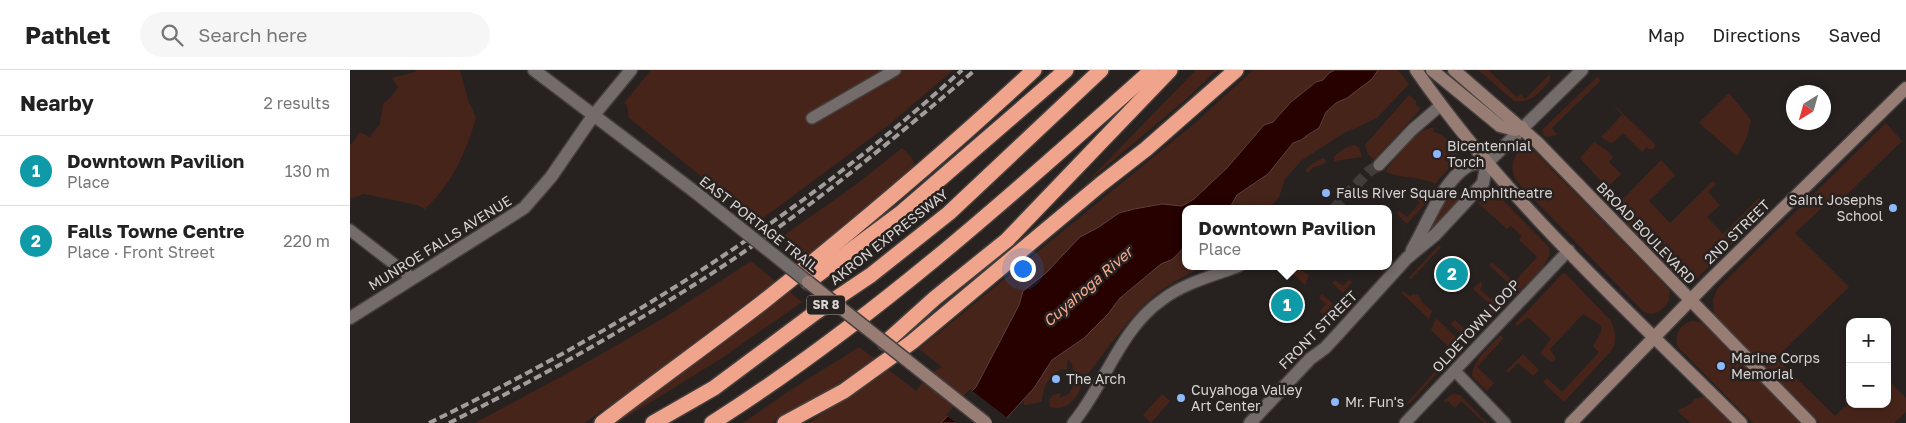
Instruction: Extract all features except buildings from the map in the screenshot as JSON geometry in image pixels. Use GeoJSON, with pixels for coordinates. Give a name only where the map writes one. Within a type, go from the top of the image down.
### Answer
{"type":"FeatureCollection","features":[{"type":"Feature","properties":{"kind":"highway"},"geometry":{"type":"LineString","coordinates":[[602,423],[762,302],[880,206],[977,123],[1034,70]]}},
{"type":"Feature","properties":{"kind":"highway"},"geometry":{"type":"LineString","coordinates":[[808,282],[902,212],[1066,70]]}},
{"type":"Feature","properties":{"kind":"highway","name":"AKRON EXPRESSWAY"},"geometry":{"type":"LineString","coordinates":[[652,423],[714,388],[816,312],[871,275],[949,213],[1101,70]]}},
{"type":"Feature","properties":{"kind":"highway","name":"SR 8"},"geometry":{"type":"LineString","coordinates":[[712,423],[759,393],[843,333],[1039,171],[1152,70]]}},
{"type":"Feature","properties":{"kind":"highway"},"geometry":{"type":"LineString","coordinates":[[885,343],[934,298],[1007,240],[1170,70]]}},
{"type":"Feature","properties":{"kind":"highway"},"geometry":{"type":"LineString","coordinates":[[785,423],[844,391],[912,342],[1146,149],[1236,70]]}},
{"type":"Feature","properties":{"kind":"main road"},"geometry":{"type":"LineString","coordinates":[[1416,70],[1441,105],[1502,181],[1568,250],[1741,423]]}},
{"type":"Feature","properties":{"kind":"main road"},"geometry":{"type":"LineString","coordinates":[[1432,70],[1500,126],[1516,130],[1522,127]]}},
{"type":"Feature","properties":{"kind":"main road","name":"BROAD BOULEVARD"},"geometry":{"type":"LineString","coordinates":[[1454,70],[1522,127],[1810,423]]}},
{"type":"Feature","properties":{"kind":"main road","name":"2ND STREET"},"geometry":{"type":"LineString","coordinates":[[1571,423],[1690,300],[1906,88]]}},
{"type":"Feature","properties":{"kind":"main road","name":"EAST PORTAGE TRAIL"},"geometry":{"type":"LineString","coordinates":[[808,282],[986,423]]}},
{"type":"Feature","properties":{"kind":"street","name":"EAST PORTAGE TRAIL"},"geometry":{"type":"LineString","coordinates":[[534,70],[696,192],[808,282]]}},
{"type":"Feature","properties":{"kind":"street","name":"MUNROE FALLS AVENUE"},"geometry":{"type":"LineString","coordinates":[[350,318],[524,208],[551,177],[593,116],[631,70]]}},
{"type":"Feature","properties":{"kind":"street"},"geometry":{"type":"LineString","coordinates":[[812,118],[895,70]]}},
{"type":"Feature","properties":{"kind":"street","name":"FRONT STREET"},"geometry":{"type":"LineString","coordinates":[[1407,258],[1437,201],[1454,180],[1469,165],[1487,163],[1582,70]]}},
{"type":"Feature","properties":{"kind":"street"},"geometry":{"type":"LineString","coordinates":[[1379,165],[1412,130],[1441,105]]}},
{"type":"Feature","properties":{"kind":"street","name":"FRONT STREET"},"geometry":{"type":"LineString","coordinates":[[1250,423],[1310,358],[1326,348],[1407,258],[1435,235],[1482,184],[1486,176],[1487,163]]}},
{"type":"Feature","properties":{"kind":"street"},"geometry":{"type":"LineString","coordinates":[[350,230],[412,278]]}},
{"type":"Feature","properties":{"kind":"street","name":"OLDETOWN LOOP"},"geometry":{"type":"LineString","coordinates":[[1405,423],[1568,250]]}},
{"type":"Feature","properties":{"kind":"street"},"geometry":{"type":"LineString","coordinates":[[1073,423],[1091,398],[1128,336],[1155,305],[1163,298],[1194,283],[1228,270]]}},
{"type":"Feature","properties":{"kind":"street"},"geometry":{"type":"LineString","coordinates":[[1455,371],[1505,423]]}},
{"type":"Feature","properties":{"kind":"shaded area"},"geometry":{"type":"Polygon","coordinates":[[[416,70],[460,70],[468,100],[476,118],[457,167],[435,199],[425,209],[417,205],[364,194],[350,199],[350,146],[360,132],[370,137],[380,124],[383,104],[398,87],[392,78],[415,72],[416,70]]]}},
{"type":"Feature","properties":{"kind":"shaded area"},"geometry":{"type":"Polygon","coordinates":[[[651,70],[953,70],[891,123],[758,222],[629,118],[627,105],[624,103],[651,70]]]}},
{"type":"Feature","properties":{"kind":"shaded area"},"geometry":{"type":"Polygon","coordinates":[[[1196,70],[1217,70],[1186,99],[1085,184],[1196,70]]]}},
{"type":"Feature","properties":{"kind":"shaded area"},"geometry":{"type":"Polygon","coordinates":[[[1253,70],[1335,70],[1291,102],[1273,122],[1264,125],[1227,168],[1194,199],[1182,206],[1162,204],[1119,214],[1080,237],[1046,273],[1023,291],[1019,305],[976,387],[941,423],[808,423],[889,370],[916,391],[927,376],[942,367],[919,349],[1194,124],[1253,70]]]}},
{"type":"Feature","properties":{"kind":"shaded area"},"geometry":{"type":"Polygon","coordinates":[[[1378,70],[1398,70],[1409,84],[1377,118],[1344,133],[1302,160],[1285,179],[1279,197],[1272,205],[1231,205],[1236,195],[1268,173],[1293,143],[1319,128],[1326,112],[1336,102],[1347,98],[1372,79],[1378,70]]]}},
{"type":"Feature","properties":{"kind":"shaded area"},"geometry":{"type":"Polygon","coordinates":[[[1478,70],[1488,70],[1517,97],[1520,94],[1525,99],[1550,74],[1550,81],[1531,99],[1514,101],[1478,70]]]}},
{"type":"Feature","properties":{"kind":"shaded area"},"geometry":{"type":"Polygon","coordinates":[[[1599,77],[1600,81],[1552,128],[1557,135],[1547,137],[1543,135],[1542,130],[1599,77]]]}},
{"type":"Feature","properties":{"kind":"shaded area"},"geometry":{"type":"Polygon","coordinates":[[[1729,93],[1751,120],[1747,137],[1737,156],[1699,123],[1729,93]]]}},
{"type":"Feature","properties":{"kind":"shaded area"},"geometry":{"type":"Polygon","coordinates":[[[1409,95],[1420,108],[1418,112],[1374,160],[1368,154],[1365,145],[1409,95]]]}},
{"type":"Feature","properties":{"kind":"shaded area"},"geometry":{"type":"Polygon","coordinates":[[[1612,103],[1656,145],[1653,149],[1647,147],[1642,152],[1623,133],[1614,142],[1610,143],[1601,137],[1622,115],[1612,103]]]}},
{"type":"Feature","properties":{"kind":"shaded area"},"geometry":{"type":"Polygon","coordinates":[[[1886,123],[1902,141],[1834,207],[1829,201],[1795,233],[1849,287],[1776,358],[1835,416],[1846,406],[1846,408],[1891,408],[1891,383],[1906,398],[1906,412],[1894,423],[1820,423],[1714,314],[1713,299],[1718,288],[1886,123]]]}},
{"type":"Feature","properties":{"kind":"shaded area"},"geometry":{"type":"Polygon","coordinates":[[[1434,128],[1433,132],[1448,140],[1458,154],[1454,162],[1435,184],[1423,179],[1397,176],[1385,171],[1418,134],[1434,128]]]}},
{"type":"Feature","properties":{"kind":"shaded area"},"geometry":{"type":"Polygon","coordinates":[[[1594,142],[1613,157],[1609,162],[1621,174],[1607,188],[1580,158],[1594,142]]]}},
{"type":"Feature","properties":{"kind":"shaded area"},"geometry":{"type":"Polygon","coordinates":[[[1355,145],[1359,148],[1362,157],[1334,161],[1334,157],[1339,152],[1355,145]]]}},
{"type":"Feature","properties":{"kind":"shaded area"},"geometry":{"type":"Polygon","coordinates":[[[1525,147],[1533,150],[1667,287],[1670,291],[1669,300],[1661,310],[1651,314],[1643,311],[1518,183],[1513,173],[1513,164],[1517,154],[1525,147]]]}},
{"type":"Feature","properties":{"kind":"shaded area"},"geometry":{"type":"Polygon","coordinates":[[[902,148],[913,160],[914,170],[806,259],[780,238],[857,184],[902,148]]]}},
{"type":"Feature","properties":{"kind":"shaded area"},"geometry":{"type":"Polygon","coordinates":[[[1323,158],[1326,163],[1312,168],[1308,173],[1305,170],[1313,163],[1323,158]]]}},
{"type":"Feature","properties":{"kind":"shaded area"},"geometry":{"type":"Polygon","coordinates":[[[1661,160],[1675,175],[1649,201],[1670,223],[1713,181],[1716,184],[1708,192],[1720,205],[1707,217],[1723,234],[1759,198],[1766,204],[1767,211],[1696,279],[1621,201],[1661,160]]]}},
{"type":"Feature","properties":{"kind":"shaded area"},"geometry":{"type":"Polygon","coordinates":[[[1465,174],[1465,178],[1455,188],[1455,192],[1463,196],[1473,186],[1431,231],[1430,228],[1442,201],[1465,174]]]}},
{"type":"Feature","properties":{"kind":"shaded area"},"geometry":{"type":"Polygon","coordinates":[[[1494,191],[1549,247],[1550,253],[1544,266],[1516,295],[1510,290],[1513,283],[1504,290],[1507,282],[1489,265],[1492,262],[1514,282],[1537,257],[1519,240],[1522,236],[1511,226],[1507,229],[1478,203],[1494,191]]]}},
{"type":"Feature","properties":{"kind":"shaded area"},"geometry":{"type":"Polygon","coordinates":[[[1416,194],[1426,203],[1407,224],[1397,214],[1399,211],[1407,217],[1420,203],[1413,196],[1416,194]]]}},
{"type":"Feature","properties":{"kind":"shaded area"},"geometry":{"type":"Polygon","coordinates":[[[1627,210],[1690,274],[1682,282],[1622,219],[1627,210]]]}},
{"type":"Feature","properties":{"kind":"shaded area"},"geometry":{"type":"Polygon","coordinates":[[[1439,245],[1441,247],[1411,279],[1409,278],[1439,245]]]}},
{"type":"Feature","properties":{"kind":"shaded area"},"geometry":{"type":"Polygon","coordinates":[[[1182,248],[1182,270],[1197,270],[1171,284],[1149,300],[1121,330],[1087,375],[1074,373],[1068,359],[1067,369],[1052,375],[1046,385],[1042,402],[1024,405],[1024,398],[1034,388],[1052,360],[1084,338],[1108,314],[1120,298],[1161,264],[1173,259],[1182,248]]]}},
{"type":"Feature","properties":{"kind":"shaded area"},"geometry":{"type":"Polygon","coordinates":[[[751,261],[775,281],[655,375],[584,423],[475,423],[577,368],[667,316],[751,261]]]}},
{"type":"Feature","properties":{"kind":"shaded area"},"geometry":{"type":"Polygon","coordinates":[[[1289,270],[1301,270],[1309,275],[1305,285],[1289,270]]]}},
{"type":"Feature","properties":{"kind":"shaded area"},"geometry":{"type":"Polygon","coordinates":[[[1563,273],[1611,321],[1615,336],[1615,344],[1611,351],[1564,402],[1543,382],[1547,378],[1562,392],[1599,352],[1593,346],[1601,332],[1602,326],[1583,314],[1550,349],[1556,359],[1551,362],[1540,353],[1551,339],[1528,317],[1517,326],[1515,324],[1563,273]]]}},
{"type":"Feature","properties":{"kind":"shaded area"},"geometry":{"type":"Polygon","coordinates":[[[1349,279],[1352,282],[1343,293],[1332,283],[1335,280],[1343,286],[1349,279]]]}},
{"type":"Feature","properties":{"kind":"shaded area"},"geometry":{"type":"Polygon","coordinates":[[[1481,281],[1480,290],[1491,299],[1497,296],[1497,301],[1501,305],[1469,340],[1451,324],[1455,320],[1468,332],[1492,306],[1473,289],[1481,281]]]}},
{"type":"Feature","properties":{"kind":"shaded area"},"geometry":{"type":"Polygon","coordinates":[[[789,291],[802,302],[722,358],[617,423],[616,420],[672,381],[789,291]]]}},
{"type":"Feature","properties":{"kind":"shaded area"},"geometry":{"type":"Polygon","coordinates":[[[1403,291],[1410,296],[1414,294],[1419,296],[1422,302],[1432,311],[1429,319],[1402,293],[1403,291]]]}},
{"type":"Feature","properties":{"kind":"shaded area"},"geometry":{"type":"Polygon","coordinates":[[[1322,294],[1333,304],[1323,315],[1320,311],[1326,304],[1319,298],[1322,294]]]}},
{"type":"Feature","properties":{"kind":"shaded area"},"geometry":{"type":"Polygon","coordinates":[[[1436,318],[1465,346],[1457,355],[1431,330],[1436,318]]]}},
{"type":"Feature","properties":{"kind":"shaded area"},"geometry":{"type":"Polygon","coordinates":[[[1694,321],[1702,323],[1800,423],[1753,423],[1678,347],[1677,333],[1682,326],[1694,321]]]}},
{"type":"Feature","properties":{"kind":"shaded area"},"geometry":{"type":"Polygon","coordinates":[[[1501,335],[1503,339],[1477,367],[1494,383],[1487,391],[1472,376],[1473,370],[1483,353],[1501,335]]]}},
{"type":"Feature","properties":{"kind":"shaded area"},"geometry":{"type":"Polygon","coordinates":[[[859,347],[875,359],[810,402],[771,423],[743,423],[789,391],[859,347]]]}},
{"type":"Feature","properties":{"kind":"shaded area"},"geometry":{"type":"Polygon","coordinates":[[[1523,354],[1539,370],[1533,376],[1518,363],[1508,373],[1506,371],[1523,354]]]}},
{"type":"Feature","properties":{"kind":"shaded area"},"geometry":{"type":"Polygon","coordinates":[[[1440,366],[1440,370],[1410,403],[1406,404],[1440,366]]]}},
{"type":"Feature","properties":{"kind":"shaded area"},"geometry":{"type":"Polygon","coordinates":[[[1077,376],[1082,384],[1074,399],[1066,406],[1050,407],[1049,400],[1053,395],[1060,393],[1060,398],[1070,393],[1075,381],[1072,381],[1072,379],[1077,376]]]}},
{"type":"Feature","properties":{"kind":"shaded area"},"geometry":{"type":"Polygon","coordinates":[[[1162,394],[1170,401],[1151,423],[1143,415],[1162,394]]]}},
{"type":"Feature","properties":{"kind":"shaded area"},"geometry":{"type":"Polygon","coordinates":[[[1452,394],[1460,395],[1487,423],[1461,401],[1455,408],[1448,401],[1446,403],[1444,401],[1452,394]]]}},
{"type":"Feature","properties":{"kind":"shaded area"},"geometry":{"type":"Polygon","coordinates":[[[1705,396],[1732,423],[1691,423],[1677,411],[1692,403],[1694,399],[1705,396]]]}},
{"type":"Feature","properties":{"kind":"water"},"geometry":{"type":"Polygon","coordinates":[[[1335,70],[1378,70],[1372,79],[1326,112],[1319,128],[1293,143],[1268,174],[1237,195],[1231,205],[1184,205],[1194,199],[1227,168],[1264,125],[1273,122],[1291,102],[1316,82],[1323,80],[1329,73],[1335,70]]]}},
{"type":"Feature","properties":{"kind":"water","name":"Cuyahoga River"},"geometry":{"type":"Polygon","coordinates":[[[1162,204],[1182,206],[1182,249],[1173,259],[1161,264],[1120,298],[1108,314],[1084,338],[1052,360],[1034,388],[1002,423],[941,423],[976,387],[1019,305],[1023,291],[1046,273],[1080,237],[1119,213],[1162,204]]]}},
{"type":"Feature","properties":{"kind":"pier"},"geometry":{"type":"Polygon","coordinates":[[[970,389],[1009,419],[1006,423],[956,423],[946,415],[970,389]]]}},
{"type":"Feature","properties":{"kind":"tunnel"},"geometry":{"type":"LineString","coordinates":[[1338,205],[1368,172],[1379,165]]}},
{"type":"Feature","properties":{"kind":"railway"},"geometry":{"type":"LineString","coordinates":[[429,423],[571,349],[708,266],[839,173],[902,123],[962,70]]}},
{"type":"Feature","properties":{"kind":"railway"},"geometry":{"type":"LineString","coordinates":[[449,423],[590,348],[713,273],[791,218],[866,161],[975,70]]}},
{"type":"Feature","properties":{"kind":"place","name":"Bicentennial Torch"},"geometry":{"type":"Point","coordinates":[1437,154]}},
{"type":"Feature","properties":{"kind":"place","name":"Falls River Square Amphitheatre"},"geometry":{"type":"Point","coordinates":[1326,193]}},
{"type":"Feature","properties":{"kind":"place","name":"Saint Josephs School"},"geometry":{"type":"Point","coordinates":[1893,208]}},
{"type":"Feature","properties":{"kind":"place","name":"Falls Towne Centre"},"geometry":{"type":"Point","coordinates":[1452,274]}},
{"type":"Feature","properties":{"kind":"place","name":"Downtown Pavilion"},"geometry":{"type":"Point","coordinates":[1287,305]}},
{"type":"Feature","properties":{"kind":"place","name":"Marine Corps Memorial"},"geometry":{"type":"Point","coordinates":[1721,366]}},
{"type":"Feature","properties":{"kind":"place","name":"The Arch"},"geometry":{"type":"Point","coordinates":[1056,379]}},
{"type":"Feature","properties":{"kind":"place","name":"Cuyahoga Valley Art Center"},"geometry":{"type":"Point","coordinates":[1181,398]}},
{"type":"Feature","properties":{"kind":"place","name":"Mr. Fun's"},"geometry":{"type":"Point","coordinates":[1335,402]}}]}
